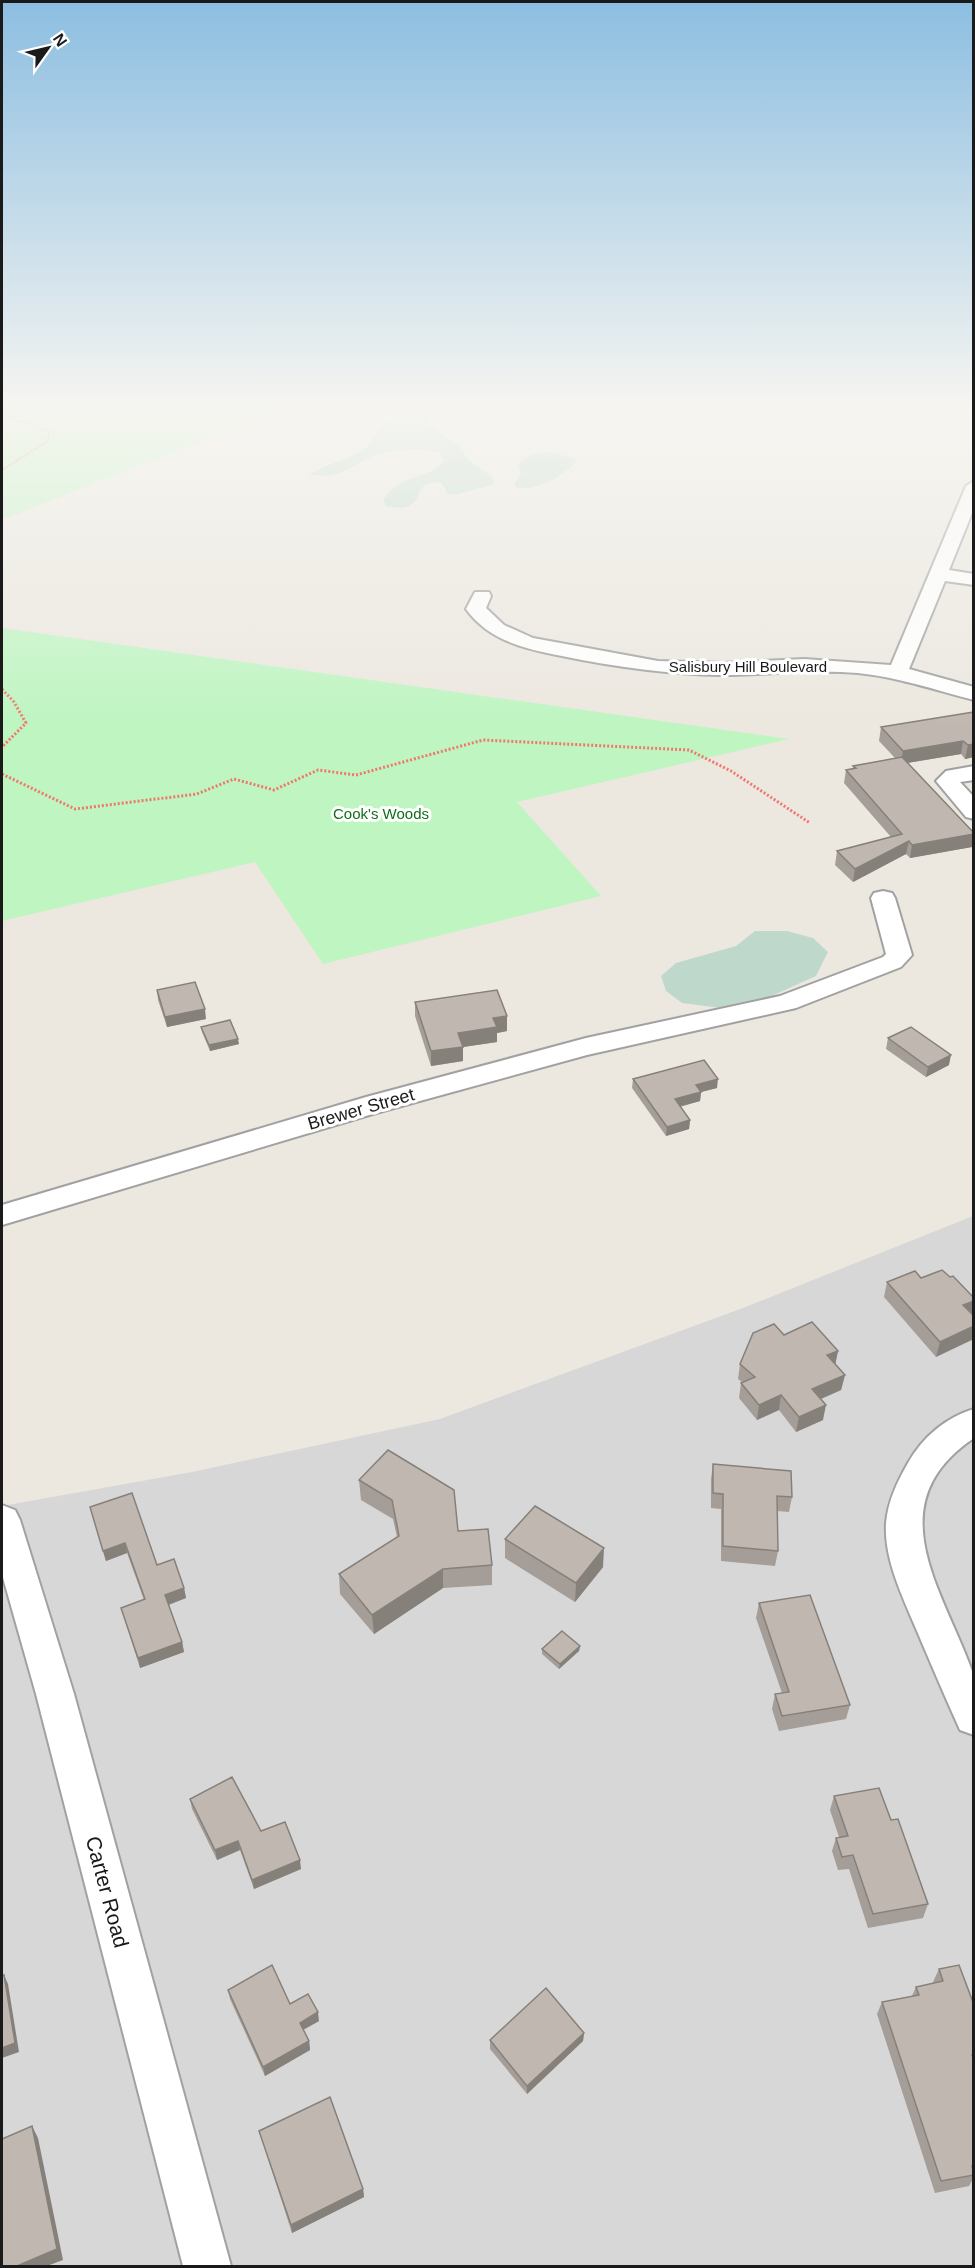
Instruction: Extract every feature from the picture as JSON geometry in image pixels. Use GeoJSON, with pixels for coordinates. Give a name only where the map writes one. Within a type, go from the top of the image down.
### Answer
{"type":"FeatureCollection","features":[{"type":"Feature","properties":{"kind":"street"},"geometry":{"type":"LineString","coordinates":[[898,672],[963,514]]}},
{"type":"Feature","properties":{"kind":"street"},"geometry":{"type":"LineString","coordinates":[[938,574],[974,579]]}},
{"type":"Feature","properties":{"kind":"street","name":"Salisbury Hill Boulevard"},"geometry":{"type":"LineString","coordinates":[[482,596],[476,609],[497,629],[526,643],[594,657],[658,667],[723,669],[804,665],[898,672],[974,694]]}},
{"type":"Feature","properties":{"kind":"street"},"geometry":{"type":"LineString","coordinates":[[974,773],[954,776],[947,781],[974,812]]}},
{"type":"Feature","properties":{"kind":"street","name":"Brewer Street"},"geometry":{"type":"LineString","coordinates":[[2,1215],[366,1106],[586,1047],[787,1002],[892,962],[899,955],[883,898]]}},
{"type":"Feature","properties":{"kind":"street"},"geometry":{"type":"LineString","coordinates":[[974,1422],[941,1445],[918,1475],[909,1491],[904,1510],[903,1531],[911,1573],[974,1717]]}},
{"type":"Feature","properties":{"kind":"street","name":"Carter Road"},"geometry":{"type":"LineString","coordinates":[[2,1520],[55,1694],[207,2266]]}},
{"type":"Feature","properties":{"kind":"path"},"geometry":{"type":"LineString","coordinates":[[2,689],[14,702],[26,723],[2,747]]}},
{"type":"Feature","properties":{"kind":"path"},"geometry":{"type":"LineString","coordinates":[[2,774],[75,809],[197,794],[234,778],[274,790],[318,770],[356,775],[483,740],[688,750],[731,771],[810,823]]}},
{"type":"Feature","properties":{"kind":"shaded area"},"geometry":{"type":"Polygon","coordinates":[[[973,1216],[973,2266],[2,2266],[2,1506],[192,1472],[440,1419],[743,1308],[973,1216]]]}},
{"type":"Feature","properties":{"kind":"green space"},"geometry":{"type":"Polygon","coordinates":[[[2,514],[18,514],[2,520],[2,514]]]}},
{"type":"Feature","properties":{"kind":"green space","name":"Cook's Woods"},"geometry":{"type":"Polygon","coordinates":[[[2,628],[789,739],[517,802],[601,896],[323,964],[255,862],[2,921],[2,628]]]}},
{"type":"Feature","properties":{"kind":"green space"},"geometry":{"type":"Polygon","coordinates":[[[755,931],[787,931],[813,938],[828,952],[816,976],[749,1006],[729,1009],[682,1003],[666,991],[661,976],[676,963],[736,946],[755,931]]]}},
{"type":"Feature","properties":{"kind":"building"},"geometry":{"type":"Polygon","coordinates":[[[974,712],[974,744],[968,745],[963,741],[903,751],[881,727],[974,712]]]}},
{"type":"Feature","properties":{"kind":"building"},"geometry":{"type":"Polygon","coordinates":[[[902,757],[974,834],[912,845],[909,841],[855,869],[837,851],[902,834],[846,770],[856,768],[853,766],[902,757]]]}},
{"type":"Feature","properties":{"kind":"building"},"geometry":{"type":"Polygon","coordinates":[[[195,982],[205,1009],[165,1017],[157,990],[195,982]]]}},
{"type":"Feature","properties":{"kind":"building"},"geometry":{"type":"Polygon","coordinates":[[[497,990],[507,1016],[493,1018],[497,1027],[458,1033],[463,1047],[431,1051],[415,1002],[497,990]]]}},
{"type":"Feature","properties":{"kind":"building"},"geometry":{"type":"Polygon","coordinates":[[[230,1020],[238,1039],[209,1045],[201,1027],[230,1020]]]}},
{"type":"Feature","properties":{"kind":"building"},"geometry":{"type":"Polygon","coordinates":[[[911,1027],[951,1055],[928,1067],[888,1038],[911,1027]]]}},
{"type":"Feature","properties":{"kind":"building"},"geometry":{"type":"Polygon","coordinates":[[[704,1060],[718,1079],[696,1085],[701,1092],[675,1099],[690,1120],[667,1127],[633,1079],[704,1060]]]}},
{"type":"Feature","properties":{"kind":"building"},"geometry":{"type":"Polygon","coordinates":[[[942,1270],[950,1277],[953,1276],[974,1298],[974,1301],[963,1305],[974,1316],[974,1326],[940,1342],[887,1282],[915,1271],[921,1278],[942,1270]]]}},
{"type":"Feature","properties":{"kind":"building"},"geometry":{"type":"Polygon","coordinates":[[[812,1322],[838,1351],[827,1355],[845,1375],[812,1389],[826,1405],[799,1417],[781,1395],[759,1405],[741,1383],[755,1377],[740,1364],[753,1333],[774,1324],[784,1335],[812,1322]]]}},
{"type":"Feature","properties":{"kind":"building"},"geometry":{"type":"Polygon","coordinates":[[[388,1450],[454,1490],[458,1531],[488,1529],[492,1565],[443,1569],[372,1615],[339,1574],[399,1536],[392,1500],[359,1480],[388,1450]]]}},
{"type":"Feature","properties":{"kind":"building"},"geometry":{"type":"Polygon","coordinates":[[[713,1464],[791,1471],[792,1497],[777,1496],[778,1551],[723,1546],[723,1494],[713,1493],[713,1464]]]}},
{"type":"Feature","properties":{"kind":"building"},"geometry":{"type":"Polygon","coordinates":[[[132,1493],[157,1565],[174,1559],[184,1588],[165,1595],[182,1642],[138,1658],[121,1608],[145,1599],[125,1543],[103,1551],[90,1507],[132,1493]]]}},
{"type":"Feature","properties":{"kind":"building"},"geometry":{"type":"Polygon","coordinates":[[[535,1506],[604,1548],[576,1583],[505,1539],[535,1506]]]}},
{"type":"Feature","properties":{"kind":"building"},"geometry":{"type":"Polygon","coordinates":[[[810,1595],[850,1705],[782,1716],[775,1694],[789,1692],[759,1603],[810,1595]]]}},
{"type":"Feature","properties":{"kind":"building"},"geometry":{"type":"Polygon","coordinates":[[[562,1631],[580,1646],[560,1664],[542,1649],[562,1631]]]}},
{"type":"Feature","properties":{"kind":"building"},"geometry":{"type":"Polygon","coordinates":[[[232,1777],[261,1831],[285,1822],[300,1860],[252,1880],[238,1841],[215,1850],[190,1799],[232,1777]]]}},
{"type":"Feature","properties":{"kind":"building"},"geometry":{"type":"Polygon","coordinates":[[[879,1788],[891,1820],[898,1819],[928,1904],[873,1914],[853,1855],[842,1857],[836,1838],[848,1836],[834,1796],[879,1788]]]}},
{"type":"Feature","properties":{"kind":"building"},"geometry":{"type":"Polygon","coordinates":[[[272,1965],[290,2004],[308,1994],[318,2012],[300,2023],[309,2041],[263,2067],[228,1990],[272,1965]]]}},
{"type":"Feature","properties":{"kind":"building"},"geometry":{"type":"Polygon","coordinates":[[[959,1965],[974,2005],[974,2054],[972,2055],[974,2060],[974,2165],[972,2166],[974,2175],[941,2181],[882,2002],[919,1995],[916,1987],[943,1981],[939,1969],[959,1965]]]}},
{"type":"Feature","properties":{"kind":"building"},"geometry":{"type":"Polygon","coordinates":[[[4,1975],[15,2043],[2,2048],[2,1976],[4,1975]]]}},
{"type":"Feature","properties":{"kind":"building"},"geometry":{"type":"Polygon","coordinates":[[[546,1988],[584,2033],[527,2086],[490,2040],[546,1988]]]}},
{"type":"Feature","properties":{"kind":"building"},"geometry":{"type":"Polygon","coordinates":[[[330,2097],[363,2189],[291,2225],[259,2131],[330,2097]]]}},
{"type":"Feature","properties":{"kind":"building"},"geometry":{"type":"Polygon","coordinates":[[[32,2126],[57,2249],[17,2266],[2,2266],[2,2139],[32,2126]]]}}]}
